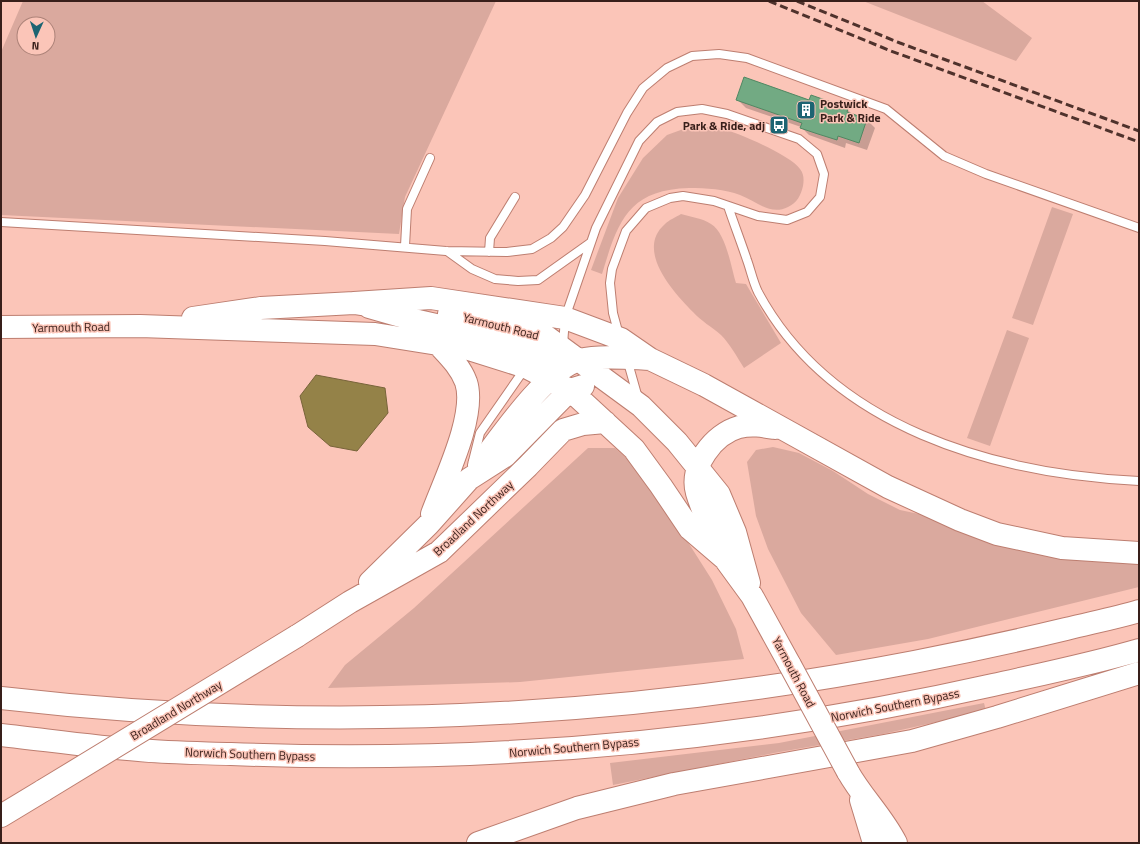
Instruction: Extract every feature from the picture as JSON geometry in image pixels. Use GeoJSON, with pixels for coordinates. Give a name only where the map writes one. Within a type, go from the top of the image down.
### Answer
{"type":"FeatureCollection","features":[{"type":"Feature","properties":{"kind":"highway","name":"Yarmouth Road"},"geometry":{"type":"LineString","coordinates":[[140,326],[261,308],[354,303],[435,311],[512,327],[558,357],[614,387],[641,406],[678,442],[719,494],[735,532],[752,596]]}},
{"type":"Feature","properties":{"kind":"highway","name":"Yarmouth Road"},"geometry":{"type":"LineString","coordinates":[[1,327],[140,326],[375,334],[470,349],[558,357]]}},
{"type":"Feature","properties":{"kind":"highway","name":"Broadland Northway"},"geometry":{"type":"LineString","coordinates":[[428,525],[464,426],[469,398],[466,381],[456,363],[437,343]]}},
{"type":"Feature","properties":{"kind":"highway"},"geometry":{"type":"LineString","coordinates":[[558,357],[624,349],[650,359],[704,385],[888,487],[934,509],[997,534],[1062,548],[1139,553]]}},
{"type":"Feature","properties":{"kind":"highway"},"geometry":{"type":"LineString","coordinates":[[558,357],[624,349]]}},
{"type":"Feature","properties":{"kind":"highway"},"geometry":{"type":"LineString","coordinates":[[558,357],[563,430]]}},
{"type":"Feature","properties":{"kind":"highway","name":"Yarmouth Road"},"geometry":{"type":"LineString","coordinates":[[558,357],[599,416],[643,460],[690,529],[725,559],[752,596],[858,790],[890,839]]}},
{"type":"Feature","properties":{"kind":"highway","name":"Broadland Northway"},"geometry":{"type":"LineString","coordinates":[[350,602],[428,525],[469,479],[505,456],[558,357]]}},
{"type":"Feature","properties":{"kind":"highway","name":"Broadland Northway"},"geometry":{"type":"LineString","coordinates":[[1,816],[297,636],[350,602],[439,552],[563,430],[583,424],[599,416]]}},
{"type":"Feature","properties":{"kind":"highway"},"geometry":{"type":"LineString","coordinates":[[725,559],[696,492],[696,476],[698,466],[713,443],[722,435],[738,427],[757,424],[789,431]]}},
{"type":"Feature","properties":{"kind":"highway"},"geometry":{"type":"LineString","coordinates":[[1,698],[86,708],[258,717],[415,718],[569,710],[710,696],[832,678],[949,655],[1139,611]]}},
{"type":"Feature","properties":{"kind":"highway","name":"Norwich Southern Bypass"},"geometry":{"type":"LineString","coordinates":[[1,735],[139,750],[279,756],[428,756],[550,749],[697,736],[790,724],[880,709],[1036,675],[1139,650]]}},
{"type":"Feature","properties":{"kind":"highway"},"geometry":{"type":"LineString","coordinates":[[483,842],[577,808],[674,784],[912,740],[997,717],[1139,673]]}},
{"type":"Feature","properties":{"kind":"lane"},"geometry":{"type":"LineString","coordinates":[[1,222],[405,246],[446,251],[507,252],[532,249],[551,238],[563,227],[585,195],[627,113],[644,88],[667,68],[692,56],[720,54],[747,58],[886,109],[944,156],[986,174],[1139,228]]}},
{"type":"Feature","properties":{"kind":"lane"},"geometry":{"type":"LineString","coordinates":[[469,479],[480,434],[558,357],[590,243],[639,141],[657,122],[677,112],[702,109],[727,114],[799,139],[817,154],[824,174],[820,197],[807,212],[787,220],[758,216],[700,198],[683,196],[670,198],[646,208],[626,231],[612,269],[610,283],[613,313],[641,406]]}},
{"type":"Feature","properties":{"kind":"lane"},"geometry":{"type":"LineString","coordinates":[[405,246],[407,209],[430,158]]}},
{"type":"Feature","properties":{"kind":"lane"},"geometry":{"type":"LineString","coordinates":[[489,252],[490,238],[515,197]]}},
{"type":"Feature","properties":{"kind":"lane"},"geometry":{"type":"LineString","coordinates":[[728,206],[758,291],[786,336],[819,370],[857,401],[898,424],[941,444],[978,456],[1058,474],[1139,481]]}},
{"type":"Feature","properties":{"kind":"lane"},"geometry":{"type":"LineString","coordinates":[[446,251],[472,269],[495,279],[518,281],[538,280],[590,243]]}},
{"type":"Feature","properties":{"kind":"shaded area"},"geometry":{"type":"Polygon","coordinates":[[[23,1],[496,1],[405,197],[399,234],[1,215],[1,52],[16,17],[16,56],[56,56],[56,16],[17,16],[23,1]]]}},
{"type":"Feature","properties":{"kind":"shaded area"},"geometry":{"type":"Polygon","coordinates":[[[863,1],[982,1],[1032,38],[1016,61],[863,1]]]}},
{"type":"Feature","properties":{"kind":"shaded area"},"geometry":{"type":"Polygon","coordinates":[[[689,127],[716,127],[728,130],[786,157],[795,163],[803,175],[803,186],[798,198],[788,207],[775,210],[763,207],[734,193],[715,189],[689,188],[668,190],[652,195],[639,202],[620,224],[602,274],[591,270],[618,198],[643,158],[667,135],[689,127]]]}},
{"type":"Feature","properties":{"kind":"shaded area"},"geometry":{"type":"Polygon","coordinates":[[[1052,207],[1073,214],[1033,325],[1012,318],[1052,207]]]}},
{"type":"Feature","properties":{"kind":"shaded area"},"geometry":{"type":"Polygon","coordinates":[[[681,214],[704,220],[716,228],[724,242],[736,283],[746,284],[781,343],[744,368],[718,332],[699,318],[667,282],[655,258],[654,246],[657,234],[665,224],[681,214]]]}},
{"type":"Feature","properties":{"kind":"shaded area"},"geometry":{"type":"Polygon","coordinates":[[[1007,330],[1029,338],[990,446],[967,438],[1007,330]]]}},
{"type":"Feature","properties":{"kind":"shaded area"},"geometry":{"type":"Polygon","coordinates":[[[316,375],[385,388],[388,413],[357,451],[330,446],[308,427],[300,396],[316,375]]]}},
{"type":"Feature","properties":{"kind":"shaded area"},"geometry":{"type":"Polygon","coordinates":[[[773,447],[799,453],[833,471],[868,494],[900,510],[1139,560],[1139,587],[928,639],[836,655],[801,613],[768,549],[756,516],[747,462],[756,450],[773,447]]]}},
{"type":"Feature","properties":{"kind":"shaded area"},"geometry":{"type":"Polygon","coordinates":[[[588,448],[615,448],[646,476],[712,580],[736,629],[744,659],[520,682],[328,688],[345,665],[414,608],[588,448]]]}},
{"type":"Feature","properties":{"kind":"shaded area"},"geometry":{"type":"Polygon","coordinates":[[[984,703],[986,711],[883,734],[774,753],[613,785],[610,763],[779,743],[984,703]]]}},
{"type":"Feature","properties":{"kind":"building","name":"Postwick Park & Ride"},"geometry":{"type":"Polygon","coordinates":[[[744,77],[809,100],[811,95],[848,108],[847,112],[867,119],[859,143],[838,136],[837,140],[800,128],[802,123],[736,100],[744,77]]]}},
{"type":"Feature","properties":{"kind":"railway"},"geometry":{"type":"LineString","coordinates":[[769,1],[891,51],[1139,142]]}},
{"type":"Feature","properties":{"kind":"railway"},"geometry":{"type":"LineString","coordinates":[[797,1],[900,43],[1139,131]]}},
{"type":"Feature","properties":{"kind":"place","name":"Postwick Park & Ride"},"geometry":{"type":"Point","coordinates":[806,110]}},
{"type":"Feature","properties":{"kind":"place","name":"Park & Ride, adj"},"geometry":{"type":"Point","coordinates":[779,125]}}]}
